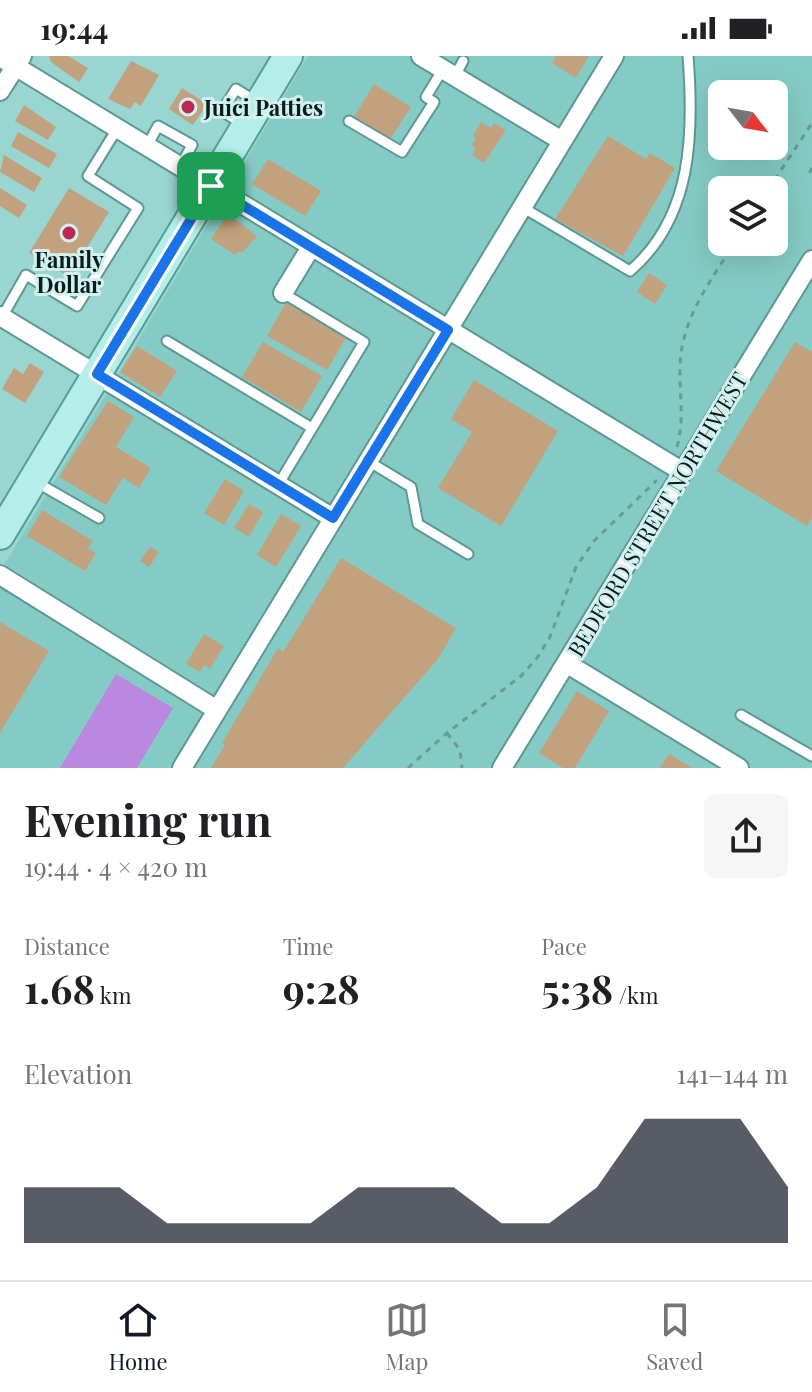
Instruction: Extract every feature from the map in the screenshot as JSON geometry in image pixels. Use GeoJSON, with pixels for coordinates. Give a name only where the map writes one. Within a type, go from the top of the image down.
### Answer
{"type":"FeatureCollection","features":[{"type":"Feature","properties":{"kind":"main road"},"geometry":{"type":"LineString","coordinates":[[0,535],[288,56]]}},
{"type":"Feature","properties":{"kind":"street"},"geometry":{"type":"LineString","coordinates":[[421,56],[454,69],[562,141]]}},
{"type":"Feature","properties":{"kind":"street"},"geometry":{"type":"LineString","coordinates":[[182,768],[614,56]]}},
{"type":"Feature","properties":{"kind":"street"},"geometry":{"type":"LineString","coordinates":[[0,91],[12,60],[117,129],[674,466]]}},
{"type":"Feature","properties":{"kind":"street"},"geometry":{"type":"LineString","coordinates":[[283,293],[311,247]]}},
{"type":"Feature","properties":{"kind":"street","name":"BEDFORD STREET NORTHWEST"},"geometry":{"type":"LineString","coordinates":[[502,768],[566,663],[674,466],[805,288],[812,260]]}},
{"type":"Feature","properties":{"kind":"street"},"geometry":{"type":"LineString","coordinates":[[1,317],[333,518]]}},
{"type":"Feature","properties":{"kind":"street"},"geometry":{"type":"LineString","coordinates":[[0,575],[217,710]]}},
{"type":"Feature","properties":{"kind":"street"},"geometry":{"type":"LineString","coordinates":[[566,663],[739,768]]}},
{"type":"Feature","properties":{"kind":"lane"},"geometry":{"type":"LineString","coordinates":[[522,207],[630,271],[650,254],[680,194],[690,154],[692,114],[688,56]]}},
{"type":"Feature","properties":{"kind":"lane"},"geometry":{"type":"LineString","coordinates":[[349,121],[402,152],[434,102],[426,97],[454,69]]}},
{"type":"Feature","properties":{"kind":"lane"},"geometry":{"type":"LineString","coordinates":[[1,317],[26,275],[77,306],[138,208],[88,176],[117,129]]}},
{"type":"Feature","properties":{"kind":"lane"},"geometry":{"type":"LineString","coordinates":[[278,485],[364,342],[283,293]]}},
{"type":"Feature","properties":{"kind":"lane"},"geometry":{"type":"LineString","coordinates":[[167,341],[312,428]]}},
{"type":"Feature","properties":{"kind":"lane"},"geometry":{"type":"LineString","coordinates":[[368,461],[411,487],[418,524],[468,554]]}},
{"type":"Feature","properties":{"kind":"lane"},"geometry":{"type":"LineString","coordinates":[[33,480],[99,518]]}},
{"type":"Feature","properties":{"kind":"lane"},"geometry":{"type":"LineString","coordinates":[[741,715],[812,756]]}},
{"type":"Feature","properties":{"kind":"path"},"geometry":{"type":"LineString","coordinates":[[777,176],[812,123]]}},
{"type":"Feature","properties":{"kind":"path"},"geometry":{"type":"LineString","coordinates":[[408,768],[447,733],[521,676],[537,658],[550,637],[565,589],[594,541],[674,466],[683,406],[681,355],[692,316],[727,256]]}},
{"type":"Feature","properties":{"kind":"path"},"geometry":{"type":"LineString","coordinates":[[447,733],[460,750],[462,768]]}},
{"type":"Feature","properties":{"kind":"shaded area"},"geometry":{"type":"Polygon","coordinates":[[[308,56],[812,56],[812,768],[0,768],[0,572],[308,56]]]}},
{"type":"Feature","properties":{"kind":"shaded area"},"geometry":{"type":"Polygon","coordinates":[[[116,674],[173,708],[137,768],[60,768],[116,674]]]}},
{"type":"Feature","properties":{"kind":"building"},"geometry":{"type":"Polygon","coordinates":[[[49,56],[68,56],[88,68],[79,82],[51,62],[49,56]]]}},
{"type":"Feature","properties":{"kind":"building"},"geometry":{"type":"Polygon","coordinates":[[[556,56],[589,56],[576,78],[552,63],[556,56]]]}},
{"type":"Feature","properties":{"kind":"building"},"geometry":{"type":"Polygon","coordinates":[[[131,61],[159,75],[141,106],[135,102],[130,109],[108,99],[131,61]]]}},
{"type":"Feature","properties":{"kind":"building"},"geometry":{"type":"Polygon","coordinates":[[[374,84],[411,107],[390,139],[354,117],[374,84]]]}},
{"type":"Feature","properties":{"kind":"building","name":"Juici Patties"},"geometry":{"type":"Polygon","coordinates":[[[182,88],[207,104],[193,125],[169,109],[182,88]]]}},
{"type":"Feature","properties":{"kind":"building"},"geometry":{"type":"Polygon","coordinates":[[[24,105],[56,127],[48,140],[15,121],[24,105]]]}},
{"type":"Feature","properties":{"kind":"building"},"geometry":{"type":"Polygon","coordinates":[[[481,122],[491,128],[494,123],[506,130],[484,163],[472,155],[476,148],[472,145],[476,138],[473,136],[481,122]]]}},
{"type":"Feature","properties":{"kind":"building"},"geometry":{"type":"Polygon","coordinates":[[[18,132],[57,154],[49,168],[11,146],[18,132]]]}},
{"type":"Feature","properties":{"kind":"building"},"geometry":{"type":"Polygon","coordinates":[[[608,136],[646,159],[650,153],[675,168],[623,256],[555,219],[608,136]]]}},
{"type":"Feature","properties":{"kind":"building"},"geometry":{"type":"Polygon","coordinates":[[[4,155],[42,178],[34,192],[0,172],[4,155]]]}},
{"type":"Feature","properties":{"kind":"building"},"geometry":{"type":"Polygon","coordinates":[[[268,159],[321,191],[305,216],[252,184],[268,159]]]}},
{"type":"Feature","properties":{"kind":"building"},"geometry":{"type":"Polygon","coordinates":[[[0,188],[27,205],[19,218],[0,206],[0,188]]]}},
{"type":"Feature","properties":{"kind":"building","name":"Family Dollar"},"geometry":{"type":"Polygon","coordinates":[[[69,188],[109,212],[69,277],[29,253],[69,188]]]}},
{"type":"Feature","properties":{"kind":"building"},"geometry":{"type":"Polygon","coordinates":[[[228,214],[257,236],[242,253],[239,251],[235,255],[211,239],[228,214]]]}},
{"type":"Feature","properties":{"kind":"building"},"geometry":{"type":"Polygon","coordinates":[[[649,273],[667,285],[655,304],[637,292],[649,273]]]}},
{"type":"Feature","properties":{"kind":"building"},"geometry":{"type":"Polygon","coordinates":[[[287,301],[347,336],[327,370],[267,336],[287,301]]]}},
{"type":"Feature","properties":{"kind":"building"},"geometry":{"type":"Polygon","coordinates":[[[263,342],[322,376],[301,412],[242,377],[263,342]]]}},
{"type":"Feature","properties":{"kind":"building"},"geometry":{"type":"Polygon","coordinates":[[[795,342],[812,352],[812,517],[807,526],[716,471],[795,342]]]}},
{"type":"Feature","properties":{"kind":"building"},"geometry":{"type":"Polygon","coordinates":[[[137,346],[177,371],[160,397],[120,372],[137,346]]]}},
{"type":"Feature","properties":{"kind":"building"},"geometry":{"type":"Polygon","coordinates":[[[30,363],[44,372],[25,403],[2,389],[14,368],[23,374],[30,363]]]}},
{"type":"Feature","properties":{"kind":"building"},"geometry":{"type":"Polygon","coordinates":[[[474,380],[558,431],[501,526],[438,488],[472,432],[451,419],[474,380]]]}},
{"type":"Feature","properties":{"kind":"building"},"geometry":{"type":"Polygon","coordinates":[[[108,401],[134,417],[116,447],[151,468],[139,488],[123,478],[106,505],[59,477],[108,401]]]}},
{"type":"Feature","properties":{"kind":"building"},"geometry":{"type":"Polygon","coordinates":[[[225,479],[244,491],[224,525],[204,513],[225,479]]]}},
{"type":"Feature","properties":{"kind":"building"},"geometry":{"type":"Polygon","coordinates":[[[249,504],[263,512],[249,537],[234,528],[249,504]]]}},
{"type":"Feature","properties":{"kind":"building"},"geometry":{"type":"Polygon","coordinates":[[[42,510],[93,541],[88,549],[96,553],[85,571],[27,536],[42,510]]]}},
{"type":"Feature","properties":{"kind":"building"},"geometry":{"type":"Polygon","coordinates":[[[281,514],[301,526],[276,567],[257,555],[281,514]]]}},
{"type":"Feature","properties":{"kind":"building"},"geometry":{"type":"Polygon","coordinates":[[[150,547],[159,552],[149,567],[140,561],[150,547]]]}},
{"type":"Feature","properties":{"kind":"building"},"geometry":{"type":"Polygon","coordinates":[[[341,558],[456,628],[438,659],[343,768],[211,768],[225,745],[222,743],[278,648],[283,652],[341,558]]]}},
{"type":"Feature","properties":{"kind":"building"},"geometry":{"type":"Polygon","coordinates":[[[0,622],[49,651],[0,733],[0,622]]]}},
{"type":"Feature","properties":{"kind":"building"},"geometry":{"type":"Polygon","coordinates":[[[204,634],[224,646],[210,669],[204,665],[200,672],[186,664],[204,634]]]}},
{"type":"Feature","properties":{"kind":"building"},"geometry":{"type":"Polygon","coordinates":[[[577,691],[609,711],[575,768],[563,768],[539,753],[577,691]]]}},
{"type":"Feature","properties":{"kind":"building"},"geometry":{"type":"Polygon","coordinates":[[[669,754],[692,768],[660,768],[669,754]]]}},
{"type":"Feature","properties":{"kind":"place","name":"Juici Patties"},"geometry":{"type":"Point","coordinates":[188,107]}},
{"type":"Feature","properties":{"kind":"place","name":"Family Dollar"},"geometry":{"type":"Point","coordinates":[69,233]}},
{"type":"Feature","properties":{"kind":"route"},"geometry":{"type":"LineString","coordinates":[[211,186],[448,330],[333,518],[97,374],[211,186]]}}]}
